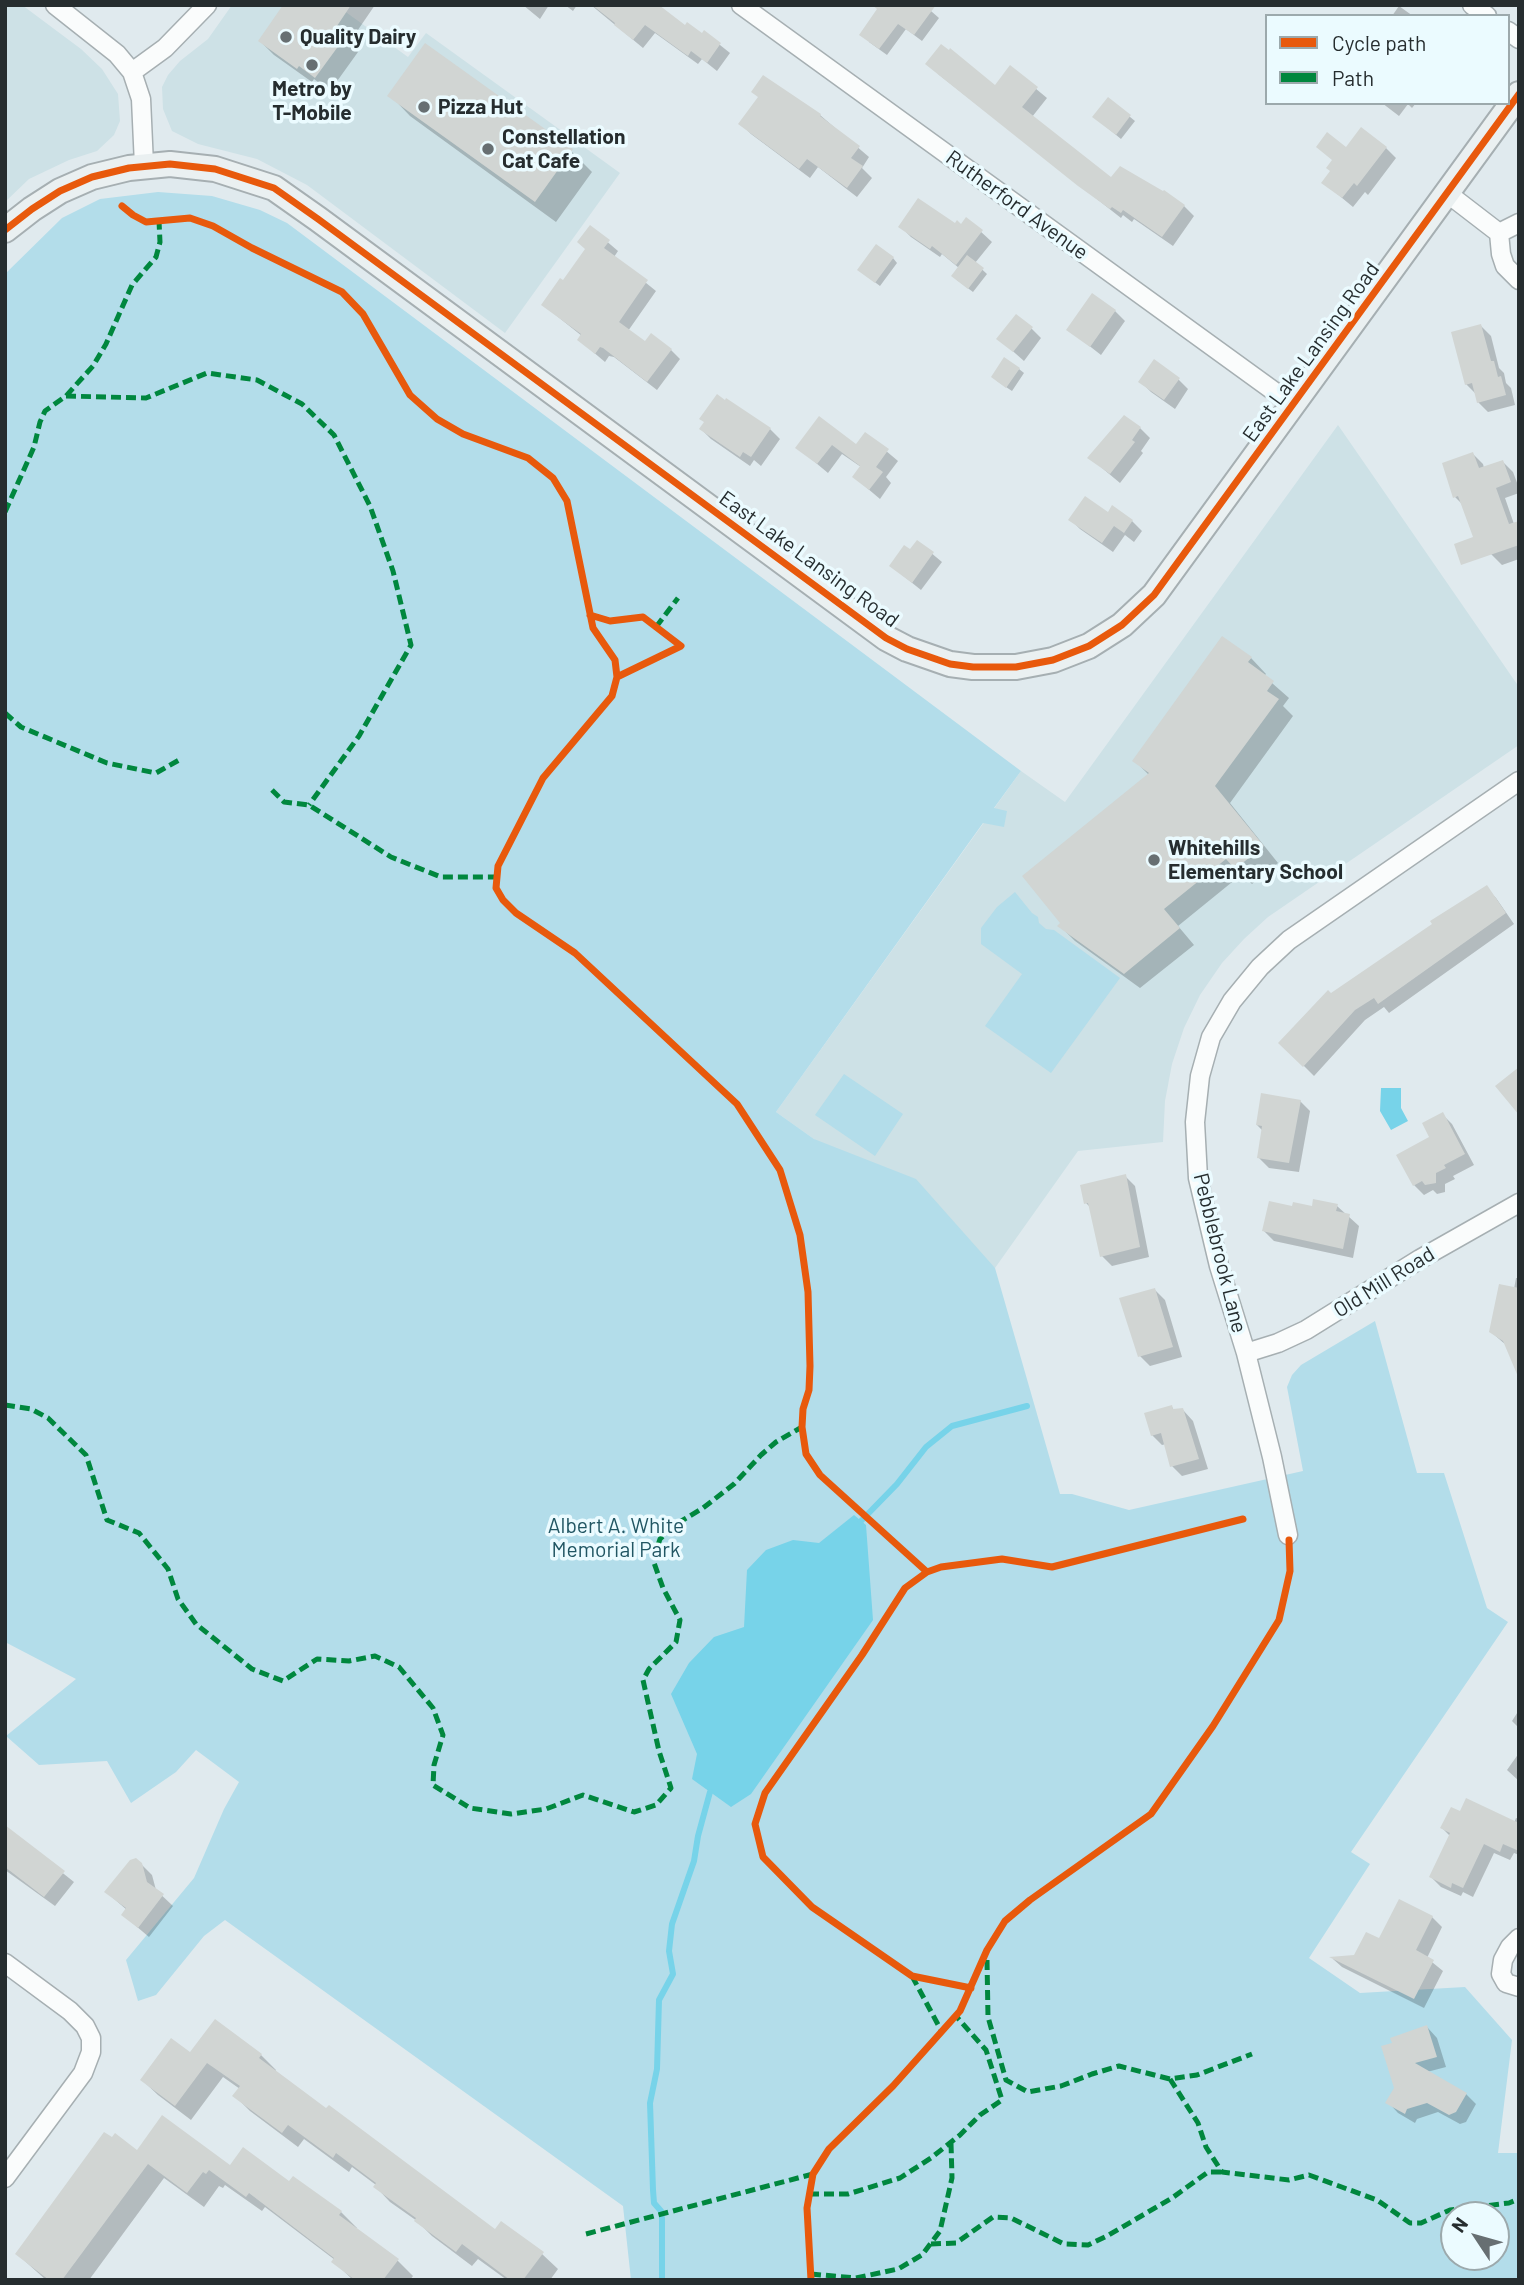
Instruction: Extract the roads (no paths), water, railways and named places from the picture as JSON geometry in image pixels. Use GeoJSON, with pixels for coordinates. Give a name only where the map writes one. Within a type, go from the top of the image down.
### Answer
{"type":"FeatureCollection","features":[{"type":"Feature","properties":{"kind":"main road","name":"East Lake Lansing Road"},"geometry":{"type":"LineString","coordinates":[[5,230],[32,208],[60,191],[92,177],[144,165],[170,164],[215,169],[274,188],[867,625],[907,649],[950,664],[996,668],[1035,664],[1072,654],[1122,625],[1154,595],[1519,94]]}},
{"type":"Feature","properties":{"kind":"street"},"geometry":{"type":"LineString","coordinates":[[55,5],[117,54],[132,72],[141,99],[144,165]]}},
{"type":"Feature","properties":{"kind":"street"},"geometry":{"type":"LineString","coordinates":[[132,72],[165,48],[207,5]]}},
{"type":"Feature","properties":{"kind":"street","name":"Rutherford Avenue"},"geometry":{"type":"LineString","coordinates":[[741,5],[1293,405]]}},
{"type":"Feature","properties":{"kind":"street"},"geometry":{"type":"LineString","coordinates":[[1447,193],[1499,233],[1505,266],[1519,280]]}},
{"type":"Feature","properties":{"kind":"street"},"geometry":{"type":"LineString","coordinates":[[1499,233],[1519,223]]}},
{"type":"Feature","properties":{"kind":"street","name":"Pebblebrook Lane"},"geometry":{"type":"LineString","coordinates":[[1288,1535],[1246,1353],[1219,1266],[1198,1178],[1195,1122],[1200,1076],[1211,1037],[1232,1001],[1259,967],[1289,940],[1519,781]]}},
{"type":"Feature","properties":{"kind":"street","name":"Old Mill Road"},"geometry":{"type":"LineString","coordinates":[[1246,1353],[1278,1343],[1306,1330],[1420,1259],[1519,1203]]}},
{"type":"Feature","properties":{"kind":"street"},"geometry":{"type":"LineString","coordinates":[[1519,1938],[1503,1960],[1501,1974],[1506,1983],[1519,1987]]}},
{"type":"Feature","properties":{"kind":"street"},"geometry":{"type":"LineString","coordinates":[[5,1963],[70,2011],[85,2026],[91,2038],[91,2052],[83,2073],[5,2178]]}},
{"type":"Feature","properties":{"kind":"water"},"geometry":{"type":"Polygon","coordinates":[[[1381,1088],[1401,1088],[1401,1108],[1408,1121],[1391,1130],[1380,1111],[1381,1088]]]}},
{"type":"Feature","properties":{"kind":"water"},"geometry":{"type":"Polygon","coordinates":[[[854,1515],[866,1525],[873,1620],[751,1794],[731,1807],[692,1779],[697,1754],[671,1694],[689,1663],[714,1637],[744,1627],[747,1570],[766,1550],[793,1540],[819,1543],[854,1515]]]}},
{"type":"Feature","properties":{"kind":"waterway"},"geometry":{"type":"LineString","coordinates":[[861,1521],[897,1484],[926,1447],[952,1426],[1027,1406]]}},
{"type":"Feature","properties":{"kind":"waterway"},"geometry":{"type":"LineString","coordinates":[[661,2211],[654,2203],[650,2103],[657,2069],[659,2000],[673,1974],[669,1951],[672,1924],[694,1861],[710,1792]]}},
{"type":"Feature","properties":{"kind":"waterway"},"geometry":{"type":"LineString","coordinates":[[662,2218],[662,2280]]}},
{"type":"Feature","properties":{"kind":"place","name":"Quality Dairy"},"geometry":{"type":"Point","coordinates":[286,37]}},
{"type":"Feature","properties":{"kind":"place","name":"Metro by T-Mobile"},"geometry":{"type":"Point","coordinates":[312,65]}},
{"type":"Feature","properties":{"kind":"place","name":"Pizza Hut"},"geometry":{"type":"Point","coordinates":[424,107]}},
{"type":"Feature","properties":{"kind":"place","name":"Constellation Cat Cafe"},"geometry":{"type":"Point","coordinates":[488,149]}},
{"type":"Feature","properties":{"kind":"place","name":"Whitehills Elementary School"},"geometry":{"type":"Point","coordinates":[1154,860]}},
{"type":"Feature","properties":{"kind":"park label","name":"Albert A. White Memorial Park"},"geometry":{"type":"Point","coordinates":[616,1538]}}]}
